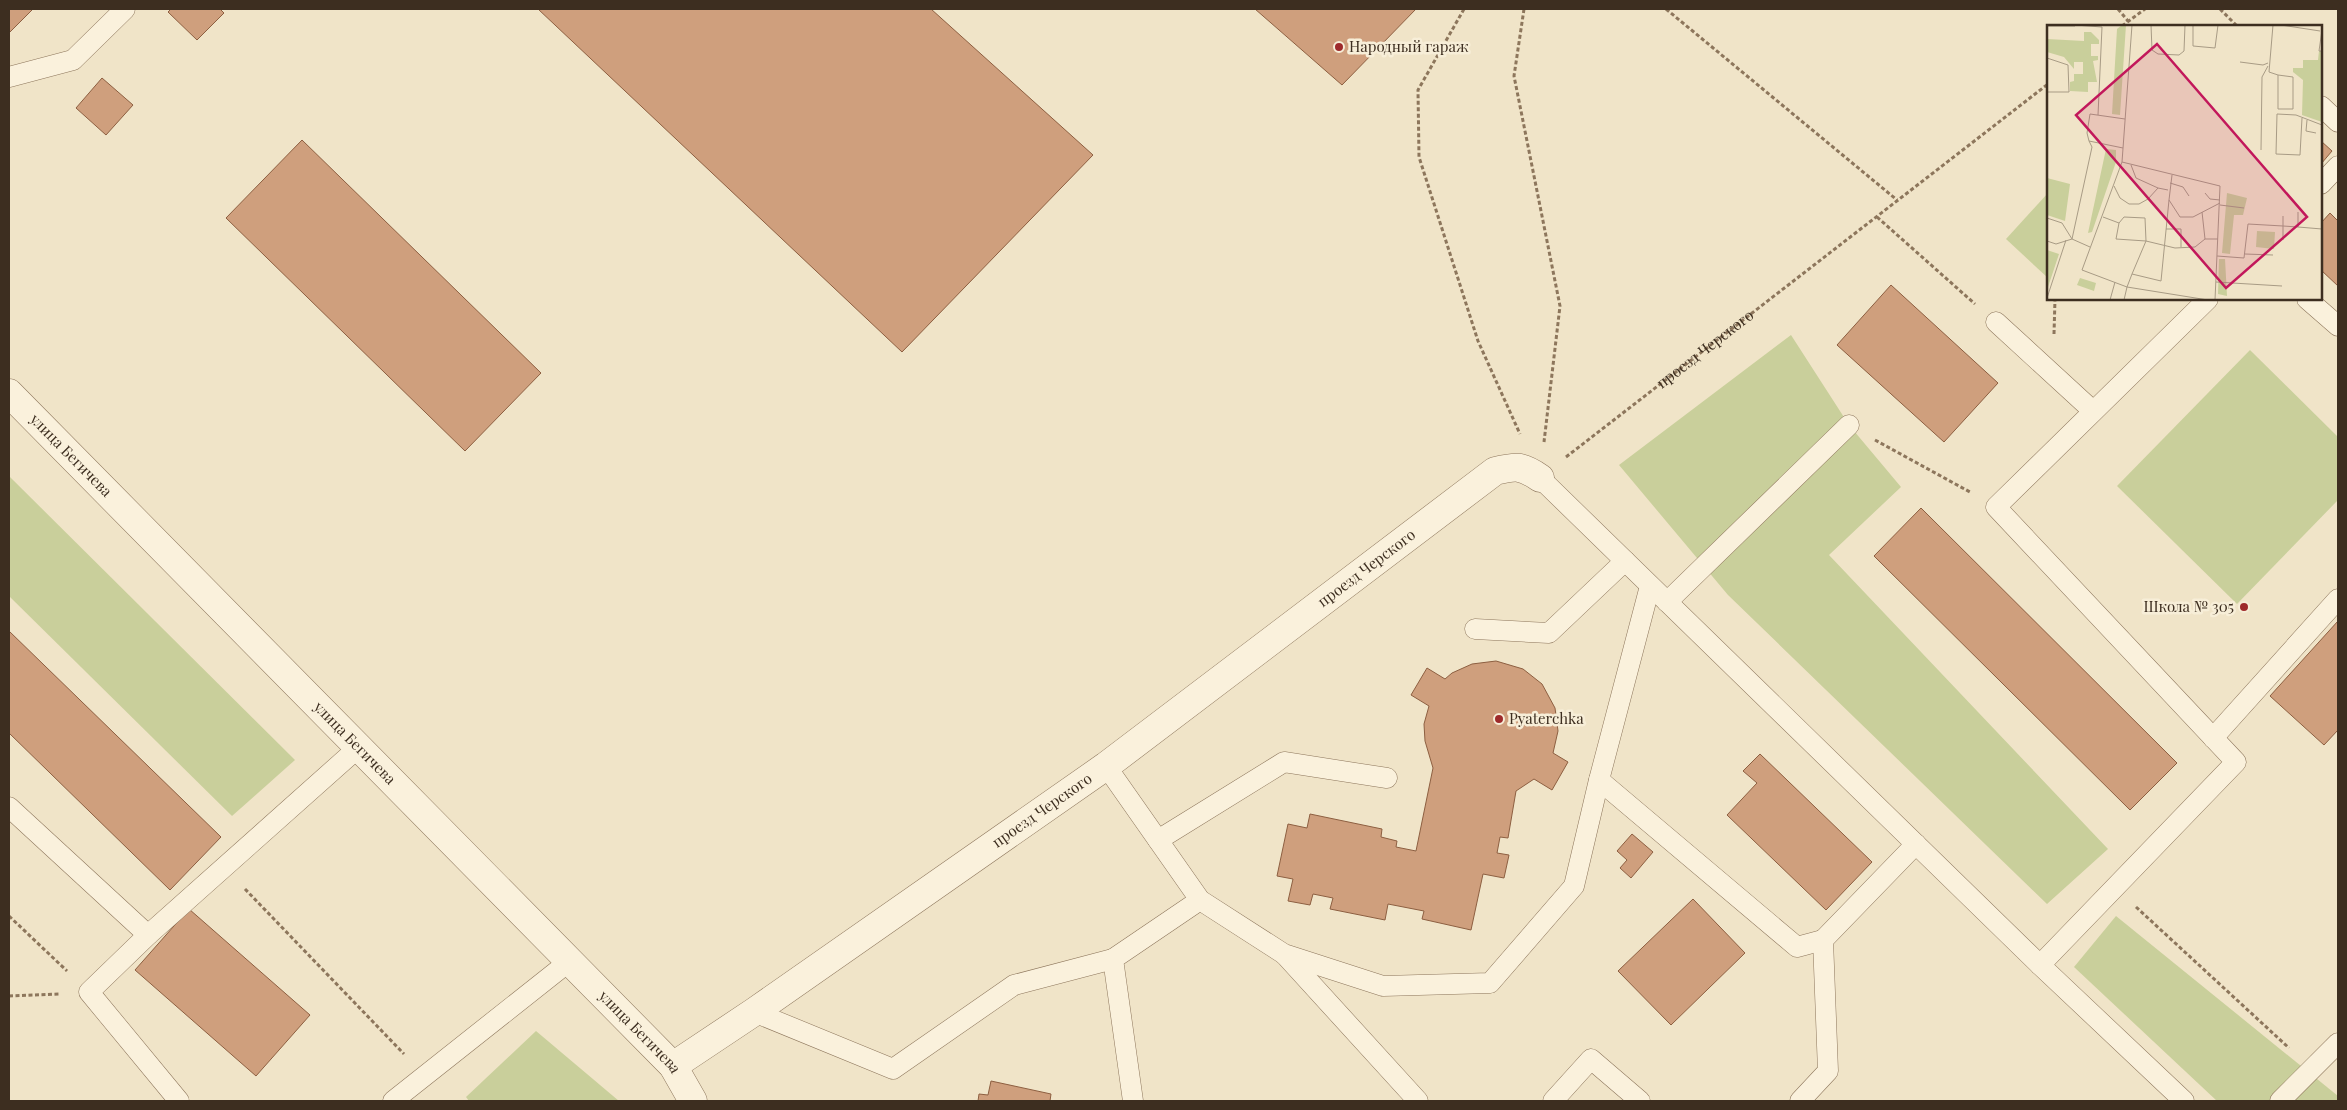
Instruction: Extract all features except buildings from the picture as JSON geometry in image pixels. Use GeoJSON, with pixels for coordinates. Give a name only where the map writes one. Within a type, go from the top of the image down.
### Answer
{"type":"FeatureCollection","features":[{"type":"Feature","properties":{"kind":"street","name":"улица Бегичева"},"geometry":{"type":"LineString","coordinates":[[9,393],[571,960],[673,1066],[693,1101]]}},
{"type":"Feature","properties":{"kind":"street","name":"проезд Черского"},"geometry":{"type":"LineString","coordinates":[[673,1066],[754,1012],[1106,766],[1494,471],[1515,467],[1526,468],[1540,478]]}},
{"type":"Feature","properties":{"kind":"lane"},"geometry":{"type":"LineString","coordinates":[[9,77],[73,60],[126,9]]}},
{"type":"Feature","properties":{"kind":"lane"},"geometry":{"type":"LineString","coordinates":[[2322,107],[2338,122]]}},
{"type":"Feature","properties":{"kind":"lane"},"geometry":{"type":"LineString","coordinates":[[2322,183],[2338,166]]}},
{"type":"Feature","properties":{"kind":"lane"},"geometry":{"type":"LineString","coordinates":[[2040,965],[2236,762],[1996,507],[2207,300]]}},
{"type":"Feature","properties":{"kind":"lane"},"geometry":{"type":"LineString","coordinates":[[2308,300],[2338,326]]}},
{"type":"Feature","properties":{"kind":"lane"},"geometry":{"type":"LineString","coordinates":[[1996,322],[2093,412]]}},
{"type":"Feature","properties":{"kind":"lane"},"geometry":{"type":"LineString","coordinates":[[1667,602],[1849,425]]}},
{"type":"Feature","properties":{"kind":"lane"},"geometry":{"type":"LineString","coordinates":[[1540,478],[2040,965],[2184,1101]]}},
{"type":"Feature","properties":{"kind":"lane"},"geometry":{"type":"LineString","coordinates":[[1475,629],[1549,633],[1625,561]]}},
{"type":"Feature","properties":{"kind":"lane"},"geometry":{"type":"LineString","coordinates":[[1106,766],[1200,900],[1284,954],[1383,986],[1490,983],[1574,886],[1599,780],[1650,586]]}},
{"type":"Feature","properties":{"kind":"lane"},"geometry":{"type":"LineString","coordinates":[[2213,738],[2338,599]]}},
{"type":"Feature","properties":{"kind":"lane"},"geometry":{"type":"LineString","coordinates":[[179,1101],[90,992],[148,935],[359,747]]}},
{"type":"Feature","properties":{"kind":"lane"},"geometry":{"type":"LineString","coordinates":[[1158,840],[1284,762],[1387,778]]}},
{"type":"Feature","properties":{"kind":"lane"},"geometry":{"type":"LineString","coordinates":[[1599,780],[1797,947],[1822,940],[1916,844]]}},
{"type":"Feature","properties":{"kind":"lane"},"geometry":{"type":"LineString","coordinates":[[9,807],[148,935]]}},
{"type":"Feature","properties":{"kind":"lane"},"geometry":{"type":"LineString","coordinates":[[754,1012],[893,1069],[1014,985],[1113,959],[1200,900]]}},
{"type":"Feature","properties":{"kind":"lane"},"geometry":{"type":"LineString","coordinates":[[1800,1101],[1828,1072],[1822,940]]}},
{"type":"Feature","properties":{"kind":"lane"},"geometry":{"type":"LineString","coordinates":[[1284,954],[1418,1101]]}},
{"type":"Feature","properties":{"kind":"lane"},"geometry":{"type":"LineString","coordinates":[[1113,959],[1133,1101]]}},
{"type":"Feature","properties":{"kind":"lane"},"geometry":{"type":"LineString","coordinates":[[393,1101],[571,960]]}},
{"type":"Feature","properties":{"kind":"lane"},"geometry":{"type":"LineString","coordinates":[[2280,1101],[2338,1042]]}},
{"type":"Feature","properties":{"kind":"lane"},"geometry":{"type":"LineString","coordinates":[[1552,1101],[1591,1059],[1640,1101]]}},
{"type":"Feature","properties":{"kind":"path"},"geometry":{"type":"LineString","coordinates":[[1464,9],[1418,90],[1419,157],[1478,341],[1540,478]]}},
{"type":"Feature","properties":{"kind":"path"},"geometry":{"type":"LineString","coordinates":[[1524,9],[1514,76],[1560,306],[1540,478]]}},
{"type":"Feature","properties":{"kind":"path"},"geometry":{"type":"LineString","coordinates":[[1666,9],[1897,200]]}},
{"type":"Feature","properties":{"kind":"path"},"geometry":{"type":"LineString","coordinates":[[2118,9],[2128,22]]}},
{"type":"Feature","properties":{"kind":"path"},"geometry":{"type":"LineString","coordinates":[[2124,25],[2145,9]]}},
{"type":"Feature","properties":{"kind":"path"},"geometry":{"type":"LineString","coordinates":[[2220,9],[2236,25]]}},
{"type":"Feature","properties":{"kind":"path","name":"проезд Черского"},"geometry":{"type":"LineString","coordinates":[[1540,478],[2047,85]]}},
{"type":"Feature","properties":{"kind":"path"},"geometry":{"type":"LineString","coordinates":[[1876,216],[1996,322]]}},
{"type":"Feature","properties":{"kind":"path"},"geometry":{"type":"LineString","coordinates":[[1849,425],[1996,507]]}},
{"type":"Feature","properties":{"kind":"path"},"geometry":{"type":"LineString","coordinates":[[224,867],[426,1076]]}},
{"type":"Feature","properties":{"kind":"path"},"geometry":{"type":"LineString","coordinates":[[2115,888],[2311,1068]]}},
{"type":"Feature","properties":{"kind":"path"},"geometry":{"type":"LineString","coordinates":[[9,916],[90,992]]}},
{"type":"Feature","properties":{"kind":"path"},"geometry":{"type":"LineString","coordinates":[[9,996],[90,992]]}},
{"type":"Feature","properties":{"kind":"green space"},"geometry":{"type":"Polygon","coordinates":[[[2047,194],[2047,277],[2006,239],[2047,194]]]}},
{"type":"Feature","properties":{"kind":"green space"},"geometry":{"type":"Polygon","coordinates":[[[1791,335],[1849,425],[1901,487],[1829,555],[2108,849],[2047,904],[1728,595],[1619,465],[1791,335]]]}},
{"type":"Feature","properties":{"kind":"green space"},"geometry":{"type":"Polygon","coordinates":[[[2250,350],[2338,437],[2338,500],[2237,604],[2117,486],[2250,350]]]}},
{"type":"Feature","properties":{"kind":"green space"},"geometry":{"type":"Polygon","coordinates":[[[9,476],[295,760],[232,816],[9,596],[9,476]]]}},
{"type":"Feature","properties":{"kind":"green space"},"geometry":{"type":"Polygon","coordinates":[[[2116,916],[2338,1096],[2338,1101],[2217,1101],[2074,967],[2116,916]]]}},
{"type":"Feature","properties":{"kind":"green space"},"geometry":{"type":"Polygon","coordinates":[[[536,1031],[619,1101],[469,1101],[466,1097],[536,1031]]]}},
{"type":"Feature","properties":{"kind":"place","name":"Народный гараж"},"geometry":{"type":"Point","coordinates":[1339,47]}},
{"type":"Feature","properties":{"kind":"place","name":"Школа № 305"},"geometry":{"type":"Point","coordinates":[2244,607]}},
{"type":"Feature","properties":{"kind":"place","name":"Pyaterchka"},"geometry":{"type":"Point","coordinates":[1499,719]}}]}
